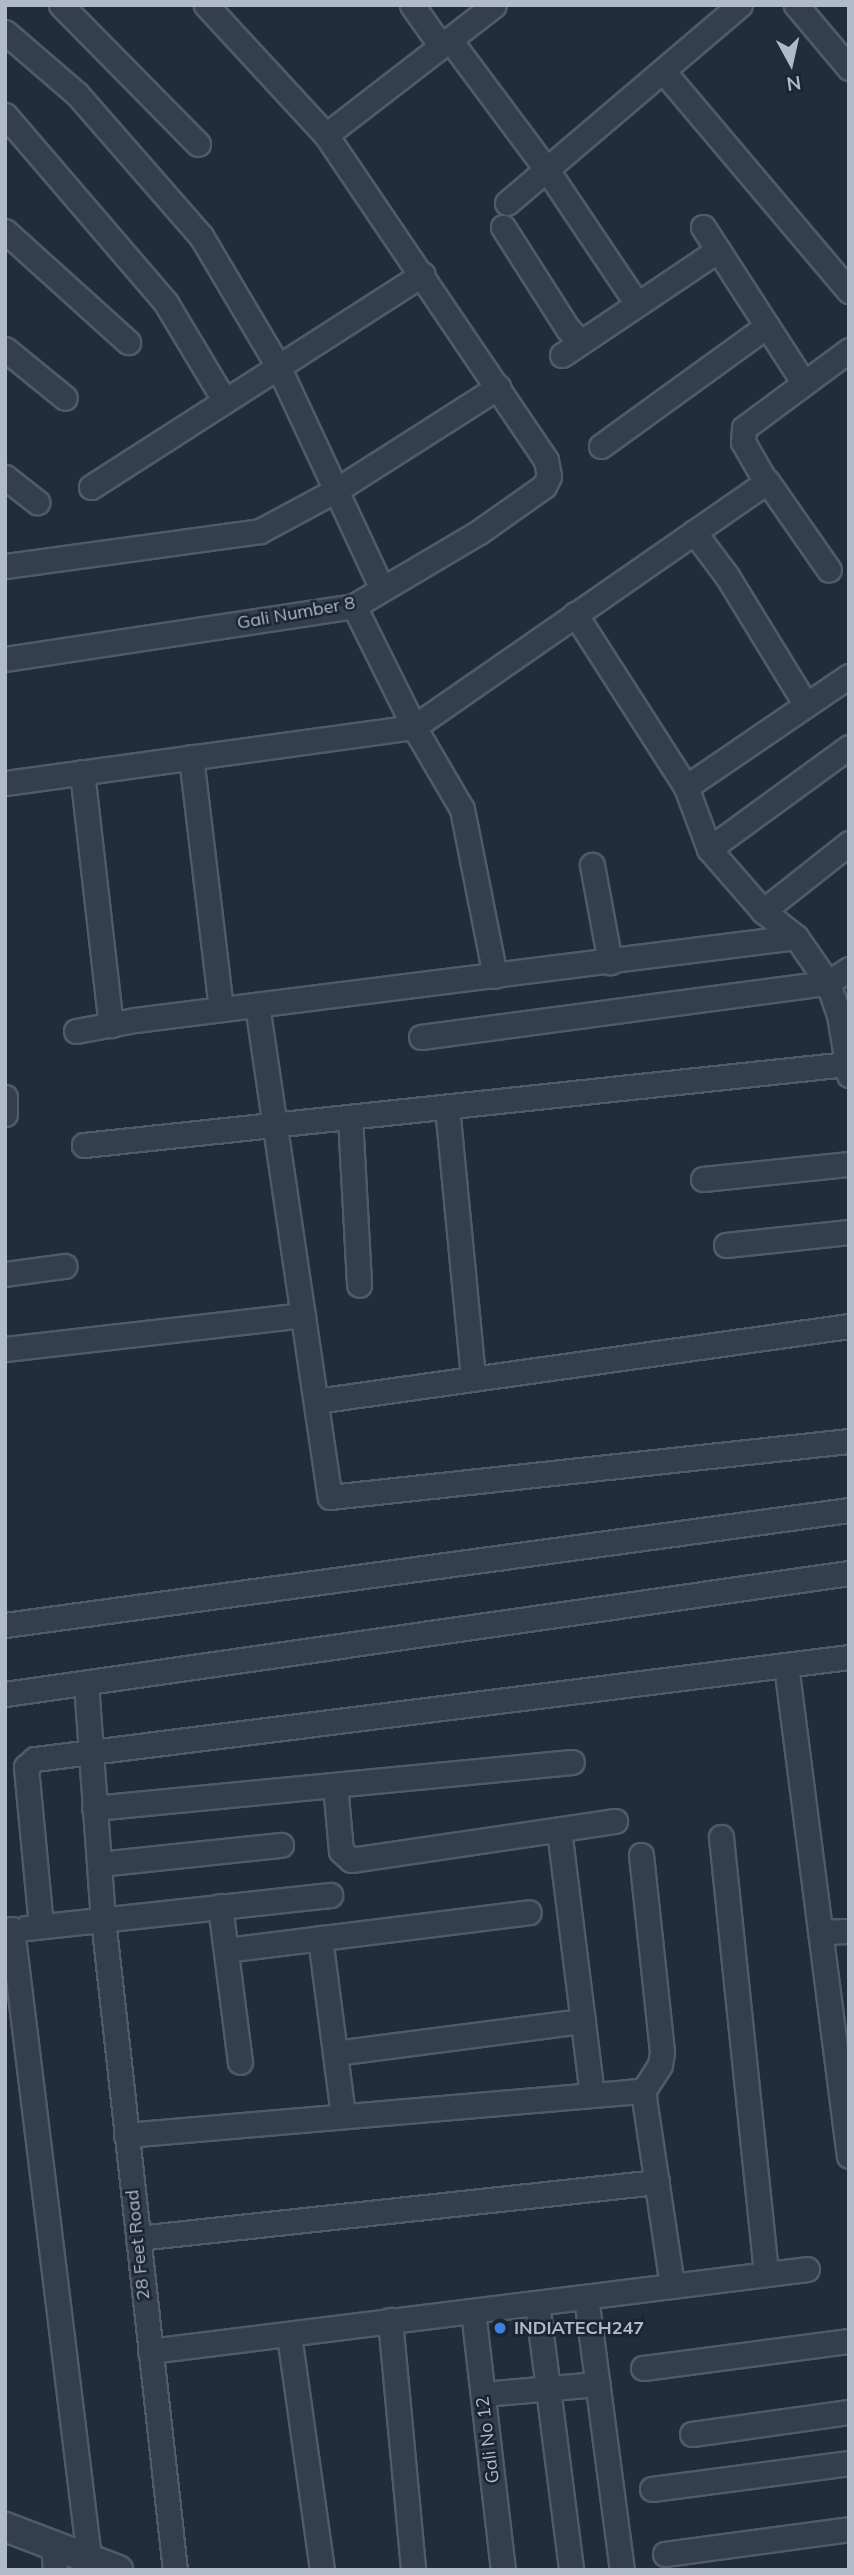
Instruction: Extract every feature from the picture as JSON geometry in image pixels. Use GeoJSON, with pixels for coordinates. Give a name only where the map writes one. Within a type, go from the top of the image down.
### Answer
{"type":"FeatureCollection","features":[{"type":"Feature","properties":{"kind":"street"},"geometry":{"type":"LineString","coordinates":[[61,5],[198,144]]}},
{"type":"Feature","properties":{"kind":"street"},"geometry":{"type":"LineString","coordinates":[[5,566],[260,531],[338,489],[498,387],[326,135],[206,5]]}},
{"type":"Feature","properties":{"kind":"street"},"geometry":{"type":"LineString","coordinates":[[412,5],[547,170],[637,304]]}},
{"type":"Feature","properties":{"kind":"street"},"geometry":{"type":"LineString","coordinates":[[326,135],[494,5]]}},
{"type":"Feature","properties":{"kind":"street"},"geometry":{"type":"LineString","coordinates":[[507,203],[740,5]]}},
{"type":"Feature","properties":{"kind":"street"},"geometry":{"type":"LineString","coordinates":[[796,5],[849,68]]}},
{"type":"Feature","properties":{"kind":"street"},"geometry":{"type":"LineString","coordinates":[[5,32],[77,94],[201,236],[278,366],[338,489],[382,589]]}},
{"type":"Feature","properties":{"kind":"street"},"geometry":{"type":"LineString","coordinates":[[663,71],[849,290]]}},
{"type":"Feature","properties":{"kind":"street"},"geometry":{"type":"LineString","coordinates":[[5,115],[166,303],[224,400]]}},
{"type":"Feature","properties":{"kind":"street"},"geometry":{"type":"LineString","coordinates":[[503,227],[568,329],[581,342]]}},
{"type":"Feature","properties":{"kind":"street"},"geometry":{"type":"LineString","coordinates":[[703,227],[804,383]]}},
{"type":"Feature","properties":{"kind":"street"},"geometry":{"type":"LineString","coordinates":[[5,231],[128,342]]}},
{"type":"Feature","properties":{"kind":"street"},"geometry":{"type":"LineString","coordinates":[[562,355],[718,250]]}},
{"type":"Feature","properties":{"kind":"street"},"geometry":{"type":"LineString","coordinates":[[91,487],[423,274]]}},
{"type":"Feature","properties":{"kind":"street"},"geometry":{"type":"LineString","coordinates":[[601,446],[767,326]]}},
{"type":"Feature","properties":{"kind":"street"},"geometry":{"type":"LineString","coordinates":[[5,349],[65,398]]}},
{"type":"Feature","properties":{"kind":"street"},"geometry":{"type":"LineString","coordinates":[[829,570],[767,481],[742,432],[804,383],[845,362]]}},
{"type":"Feature","properties":{"kind":"street","name":"Gali Number 8"},"geometry":{"type":"LineString","coordinates":[[5,659],[354,607],[489,526],[544,486],[549,476],[547,460],[498,387]]}},
{"type":"Feature","properties":{"kind":"street"},"geometry":{"type":"LineString","coordinates":[[5,477],[37,502]]}},
{"type":"Feature","properties":{"kind":"street"},"geometry":{"type":"LineString","coordinates":[[5,782],[414,727],[767,481]]}},
{"type":"Feature","properties":{"kind":"street"},"geometry":{"type":"LineString","coordinates":[[694,531],[727,576],[806,705]]}},
{"type":"Feature","properties":{"kind":"street"},"geometry":{"type":"LineString","coordinates":[[354,607],[414,727],[462,809],[495,976]]}},
{"type":"Feature","properties":{"kind":"street"},"geometry":{"type":"LineString","coordinates":[[85,1145],[848,1069],[828,983],[796,937],[763,911],[709,849],[687,787],[575,614]]}},
{"type":"Feature","properties":{"kind":"street"},"geometry":{"type":"LineString","coordinates":[[687,787],[849,676]]}},
{"type":"Feature","properties":{"kind":"street"},"geometry":{"type":"LineString","coordinates":[[709,849],[849,747]]}},
{"type":"Feature","properties":{"kind":"street"},"geometry":{"type":"LineString","coordinates":[[191,757],[221,1010]]}},
{"type":"Feature","properties":{"kind":"street"},"geometry":{"type":"LineString","coordinates":[[82,772],[111,1024]]}},
{"type":"Feature","properties":{"kind":"street"},"geometry":{"type":"LineString","coordinates":[[763,911],[849,843]]}},
{"type":"Feature","properties":{"kind":"street"},"geometry":{"type":"LineString","coordinates":[[592,865],[610,962]]}},
{"type":"Feature","properties":{"kind":"street"},"geometry":{"type":"LineString","coordinates":[[76,1031],[111,1024],[796,937]]}},
{"type":"Feature","properties":{"kind":"street"},"geometry":{"type":"LineString","coordinates":[[421,1037],[828,983],[849,969]]}},
{"type":"Feature","properties":{"kind":"street"},"geometry":{"type":"LineString","coordinates":[[257,1005],[330,1497],[849,1441]]}},
{"type":"Feature","properties":{"kind":"street"},"geometry":{"type":"LineString","coordinates":[[5,1097],[5,1114]]}},
{"type":"Feature","properties":{"kind":"street"},"geometry":{"type":"LineString","coordinates":[[447,1107],[473,1379]]}},
{"type":"Feature","properties":{"kind":"street"},"geometry":{"type":"LineString","coordinates":[[350,1117],[359,1285]]}},
{"type":"Feature","properties":{"kind":"street"},"geometry":{"type":"LineString","coordinates":[[704,1179],[849,1164]]}},
{"type":"Feature","properties":{"kind":"street"},"geometry":{"type":"LineString","coordinates":[[726,1245],[849,1232]]}},
{"type":"Feature","properties":{"kind":"street"},"geometry":{"type":"LineString","coordinates":[[5,1275],[64,1266]]}},
{"type":"Feature","properties":{"kind":"street"},"geometry":{"type":"LineString","coordinates":[[5,1349],[303,1315]]}},
{"type":"Feature","properties":{"kind":"street"},"geometry":{"type":"LineString","coordinates":[[316,1401],[849,1326]]}},
{"type":"Feature","properties":{"kind":"street"},"geometry":{"type":"LineString","coordinates":[[5,1625],[849,1510]]}},
{"type":"Feature","properties":{"kind":"street"},"geometry":{"type":"LineString","coordinates":[[5,1694],[849,1573]]}},
{"type":"Feature","properties":{"kind":"street"},"geometry":{"type":"LineString","coordinates":[[41,1926],[26,1767],[35,1759],[849,1657]]}},
{"type":"Feature","properties":{"kind":"street"},"geometry":{"type":"LineString","coordinates":[[786,1665],[849,2156]]}},
{"type":"Feature","properties":{"kind":"street","name":"28 Feet Road"},"geometry":{"type":"LineString","coordinates":[[86,1683],[103,1919],[175,2570]]}},
{"type":"Feature","properties":{"kind":"street"},"geometry":{"type":"LineString","coordinates":[[94,1808],[572,1762]]}},
{"type":"Feature","properties":{"kind":"street"},"geometry":{"type":"LineString","coordinates":[[335,1785],[341,1850],[351,1860],[615,1821]]}},
{"type":"Feature","properties":{"kind":"street"},"geometry":{"type":"LineString","coordinates":[[559,1830],[592,2094]]}},
{"type":"Feature","properties":{"kind":"street"},"geometry":{"type":"LineString","coordinates":[[721,1837],[766,2274]]}},
{"type":"Feature","properties":{"kind":"street"},"geometry":{"type":"LineString","coordinates":[[99,1864],[281,1845]]}},
{"type":"Feature","properties":{"kind":"street"},"geometry":{"type":"LineString","coordinates":[[641,1855],[662,2052],[660,2065],[642,2093],[672,2286]]}},
{"type":"Feature","properties":{"kind":"street"},"geometry":{"type":"LineString","coordinates":[[89,2558],[8,1930],[330,1895]]}},
{"type":"Feature","properties":{"kind":"street"},"geometry":{"type":"LineString","coordinates":[[220,1906],[240,2062]]}},
{"type":"Feature","properties":{"kind":"street"},"geometry":{"type":"LineString","coordinates":[[226,1950],[528,1912]]}},
{"type":"Feature","properties":{"kind":"street"},"geometry":{"type":"LineString","coordinates":[[820,1932],[849,1931]]}},
{"type":"Feature","properties":{"kind":"street"},"geometry":{"type":"LineString","coordinates":[[320,1938],[344,2114]]}},
{"type":"Feature","properties":{"kind":"street"},"geometry":{"type":"LineString","coordinates":[[335,2053],[583,2021]]}},
{"type":"Feature","properties":{"kind":"street"},"geometry":{"type":"LineString","coordinates":[[126,2135],[344,2114],[592,2094],[642,2093]]}},
{"type":"Feature","properties":{"kind":"street"},"geometry":{"type":"LineString","coordinates":[[138,2238],[657,2182]]}},
{"type":"Feature","properties":{"kind":"street"},"geometry":{"type":"LineString","coordinates":[[150,2351],[807,2269]]}},
{"type":"Feature","properties":{"kind":"street"},"geometry":{"type":"LineString","coordinates":[[586,2297],[622,2570]]}},
{"type":"Feature","properties":{"kind":"street"},"geometry":{"type":"LineString","coordinates":[[537,2303],[571,2570]]}},
{"type":"Feature","properties":{"kind":"street","name":"Gali No 12"},"geometry":{"type":"LineString","coordinates":[[473,2311],[503,2570]]}},
{"type":"Feature","properties":{"kind":"street"},"geometry":{"type":"LineString","coordinates":[[390,2320],[413,2570]]}},
{"type":"Feature","properties":{"kind":"street"},"geometry":{"type":"LineString","coordinates":[[289,2335],[321,2570]]}},
{"type":"Feature","properties":{"kind":"street"},"geometry":{"type":"LineString","coordinates":[[643,2368],[849,2341]]}},
{"type":"Feature","properties":{"kind":"street"},"geometry":{"type":"LineString","coordinates":[[483,2394],[549,2391],[597,2384]]}},
{"type":"Feature","properties":{"kind":"street"},"geometry":{"type":"LineString","coordinates":[[692,2434],[849,2412]]}},
{"type":"Feature","properties":{"kind":"street"},"geometry":{"type":"LineString","coordinates":[[652,2489],[849,2463]]}},
{"type":"Feature","properties":{"kind":"street"},"geometry":{"type":"LineString","coordinates":[[5,2527],[54,2558],[89,2558],[118,2570]]}},
{"type":"Feature","properties":{"kind":"street"},"geometry":{"type":"LineString","coordinates":[[665,2554],[849,2529]]}},
{"type":"Feature","properties":{"kind":"place","name":"INDIATECH247"},"geometry":{"type":"Point","coordinates":[500,2328]}}]}
